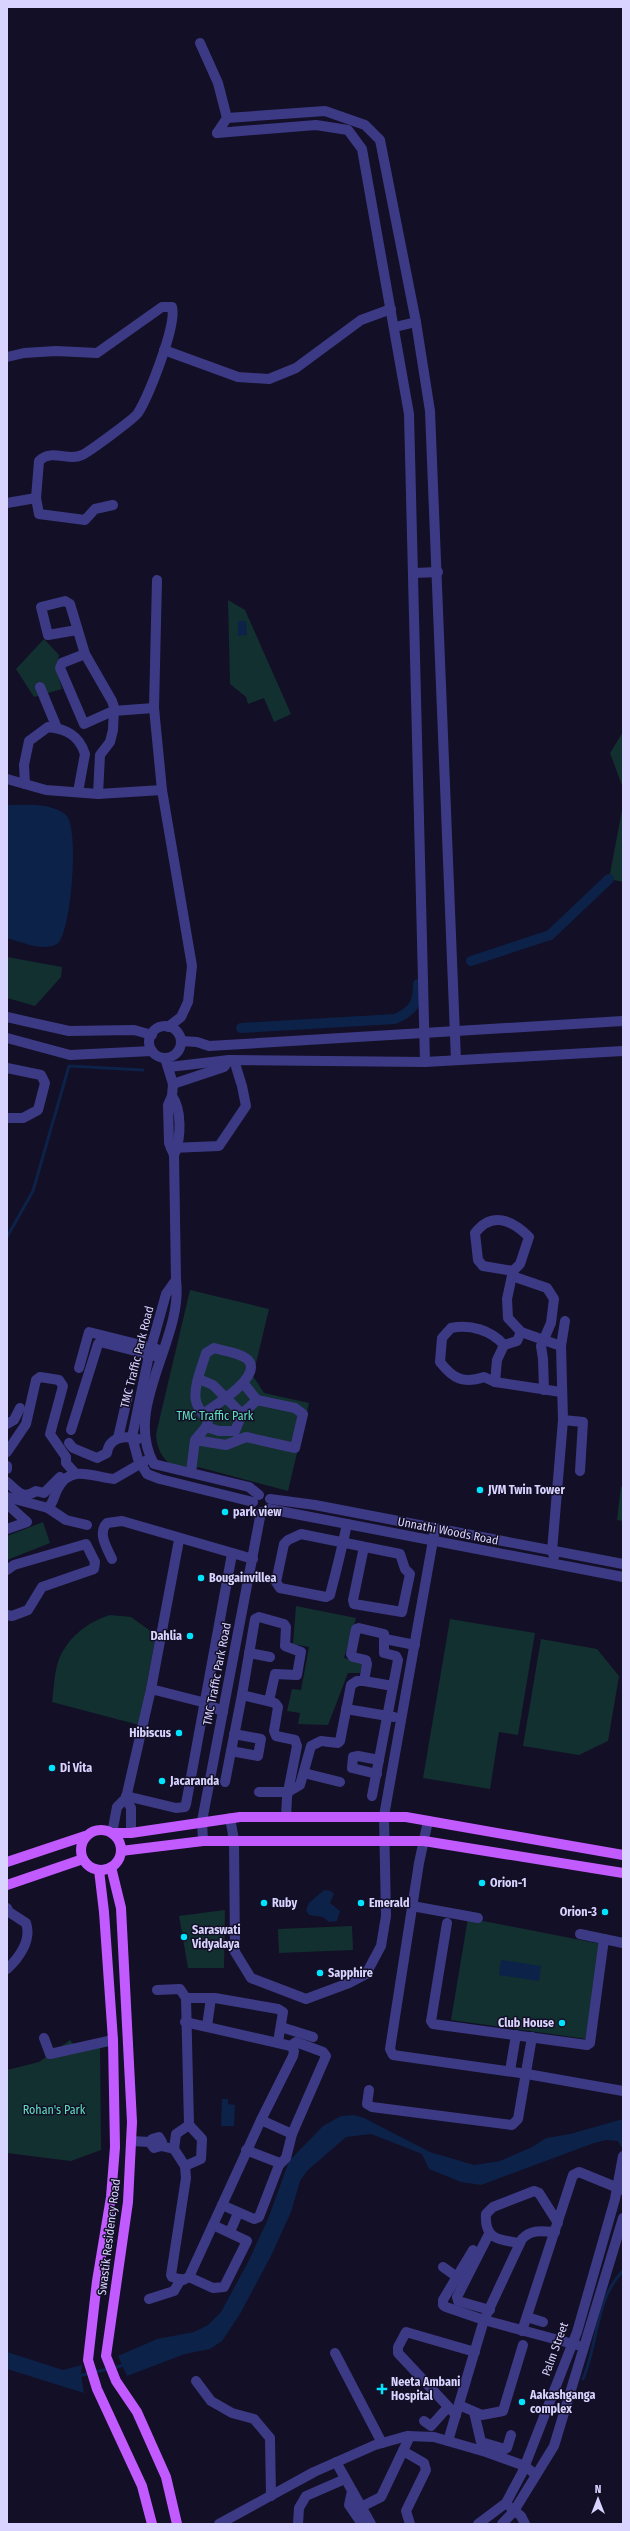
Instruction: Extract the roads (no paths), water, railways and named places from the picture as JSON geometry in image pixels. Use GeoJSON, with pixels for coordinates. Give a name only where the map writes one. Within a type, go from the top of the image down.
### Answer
{"type":"FeatureCollection","features":[{"type":"Feature","properties":{"kind":"main road"},"geometry":{"type":"LineString","coordinates":[[7,1862],[99,1830],[130,1833],[202,1821],[230,1818],[286,1816],[384,1816],[428,1821],[623,1856]]}},
{"type":"Feature","properties":{"kind":"main road"},"geometry":{"type":"LineString","coordinates":[[85,1836],[81,1847],[83,1859],[89,1866],[98,1870],[111,1867],[118,1860],[121,1851],[118,1840],[112,1832]]}},
{"type":"Feature","properties":{"kind":"main road"},"geometry":{"type":"LineString","coordinates":[[121,1851],[203,1841],[424,1841],[623,1873]]}},
{"type":"Feature","properties":{"kind":"main road"},"geometry":{"type":"LineString","coordinates":[[7,1885],[83,1859]]}},
{"type":"Feature","properties":{"kind":"main road","name":"Swastik Residency Road"},"geometry":{"type":"LineString","coordinates":[[111,1867],[121,1908],[131,2144],[129,2187],[106,2356],[116,2381],[137,2412],[166,2477],[177,2524]]}},
{"type":"Feature","properties":{"kind":"main road","name":"Swastik Residency Road"},"geometry":{"type":"LineString","coordinates":[[98,1870],[104,1912],[112,2040],[115,2147],[112,2185],[88,2360],[97,2389],[142,2486],[152,2524]]}},
{"type":"Feature","properties":{"kind":"main road"},"geometry":{"type":"LineString","coordinates":[[115,2128],[131,2129]]}},
{"type":"Feature","properties":{"kind":"main road"},"geometry":{"type":"LineString","coordinates":[[115,2147],[131,2144]]}},
{"type":"Feature","properties":{"kind":"main road"},"geometry":{"type":"LineString","coordinates":[[112,2185],[129,2187]]}},
{"type":"Feature","properties":{"kind":"street"},"geometry":{"type":"LineString","coordinates":[[200,43],[218,83],[227,118],[218,133],[316,126],[348,130],[362,149],[395,327],[409,414],[425,1062]]}},
{"type":"Feature","properties":{"kind":"street"},"geometry":{"type":"LineString","coordinates":[[227,118],[325,111],[365,125],[380,140],[416,322],[430,411],[438,572],[456,1060]]}},
{"type":"Feature","properties":{"kind":"street"},"geometry":{"type":"LineString","coordinates":[[7,357],[24,353],[56,351],[97,353],[162,308],[170,306],[173,315],[164,350],[138,414],[81,456],[55,454],[43,457],[37,467],[36,498],[39,514],[82,520],[88,519],[98,508],[113,505]]}},
{"type":"Feature","properties":{"kind":"street"},"geometry":{"type":"LineString","coordinates":[[164,350],[238,377],[269,379],[296,368],[360,320],[391,309]]}},
{"type":"Feature","properties":{"kind":"street"},"geometry":{"type":"LineString","coordinates":[[395,327],[416,322]]}},
{"type":"Feature","properties":{"kind":"street"},"geometry":{"type":"LineString","coordinates":[[7,503],[36,498]]}},
{"type":"Feature","properties":{"kind":"street"},"geometry":{"type":"LineString","coordinates":[[414,573],[438,572]]}},
{"type":"Feature","properties":{"kind":"street"},"geometry":{"type":"LineString","coordinates":[[157,580],[154,708],[162,790],[192,966],[188,1002],[181,1017],[168,1027]]}},
{"type":"Feature","properties":{"kind":"street"},"geometry":{"type":"LineString","coordinates":[[78,630],[85,654],[112,701],[113,712],[110,742],[100,755],[98,794]]}},
{"type":"Feature","properties":{"kind":"street"},"geometry":{"type":"LineString","coordinates":[[85,654],[62,663],[60,668],[82,721],[88,724],[113,712],[154,708]]}},
{"type":"Feature","properties":{"kind":"street"},"geometry":{"type":"LineString","coordinates":[[40,686],[57,728]]}},
{"type":"Feature","properties":{"kind":"street"},"geometry":{"type":"LineString","coordinates":[[25,784],[24,765],[29,741],[43,730],[57,728],[72,733],[85,754],[78,792]]}},
{"type":"Feature","properties":{"kind":"street"},"geometry":{"type":"LineString","coordinates":[[7,779],[46,790],[98,794],[162,790]]}},
{"type":"Feature","properties":{"kind":"street"},"geometry":{"type":"LineString","coordinates":[[7,1017],[69,1031],[134,1030],[152,1035]]}},
{"type":"Feature","properties":{"kind":"street"},"geometry":{"type":"LineString","coordinates":[[181,1041],[197,1042],[209,1046],[623,1021]]}},
{"type":"Feature","properties":{"kind":"street"},"geometry":{"type":"LineString","coordinates":[[167,1063],[179,1051],[181,1041],[177,1031],[168,1027],[158,1028],[152,1035],[150,1041],[152,1051],[167,1063],[231,1060],[425,1062],[623,1051]]}},
{"type":"Feature","properties":{"kind":"street"},"geometry":{"type":"LineString","coordinates":[[7,1038],[70,1054],[152,1051]]}},
{"type":"Feature","properties":{"kind":"street"},"geometry":{"type":"LineString","coordinates":[[207,1062],[209,1046]]}},
{"type":"Feature","properties":{"kind":"street"},"geometry":{"type":"LineString","coordinates":[[174,1150],[219,1146],[246,1106],[241,1084],[231,1060]]}},
{"type":"Feature","properties":{"kind":"street"},"geometry":{"type":"LineString","coordinates":[[172,1084],[224,1067],[231,1060]]}},
{"type":"Feature","properties":{"kind":"street","name":"TMC Traffic Park Road"},"geometry":{"type":"LineString","coordinates":[[152,1460],[145,1441],[146,1415],[178,1297],[176,1280],[174,1150],[168,1105],[172,1096],[172,1084],[167,1063]]}},
{"type":"Feature","properties":{"kind":"street"},"geometry":{"type":"LineString","coordinates":[[7,1068],[41,1076],[45,1083],[38,1110],[23,1118],[14,1120],[7,1118]]}},
{"type":"Feature","properties":{"kind":"street"},"geometry":{"type":"LineString","coordinates":[[544,1390],[541,1346],[543,1339],[551,1323],[554,1299],[547,1288],[513,1273],[483,1266],[478,1260],[475,1233],[482,1224],[496,1220],[512,1223],[528,1237],[520,1264],[513,1273],[507,1299],[508,1318],[521,1332],[543,1339],[561,1346]]}},
{"type":"Feature","properties":{"kind":"street","name":"TMC Traffic Park Road"},"geometry":{"type":"LineString","coordinates":[[147,1474],[141,1465],[132,1437],[150,1351],[166,1294],[176,1280]]}},
{"type":"Feature","properties":{"kind":"street"},"geometry":{"type":"LineString","coordinates":[[556,1564],[552,1551],[563,1420],[561,1392],[561,1346],[565,1321]]}},
{"type":"Feature","properties":{"kind":"street"},"geometry":{"type":"LineString","coordinates":[[504,1345],[492,1335],[468,1327],[451,1328],[442,1338],[440,1362],[450,1375],[471,1382],[484,1377],[495,1382],[561,1392]]}},
{"type":"Feature","properties":{"kind":"street"},"geometry":{"type":"LineString","coordinates":[[79,1368],[89,1332],[162,1354]]}},
{"type":"Feature","properties":{"kind":"street"},"geometry":{"type":"LineString","coordinates":[[495,1382],[497,1360],[504,1345],[517,1341],[521,1332]]}},
{"type":"Feature","properties":{"kind":"street"},"geometry":{"type":"LineString","coordinates":[[71,1430],[98,1344],[100,1342],[131,1350],[150,1351]]}},
{"type":"Feature","properties":{"kind":"street"},"geometry":{"type":"LineString","coordinates":[[191,1472],[195,1440],[206,1427],[208,1421],[196,1402],[199,1379],[206,1353],[214,1348],[245,1358],[249,1362],[250,1367],[244,1384],[204,1414]]}},
{"type":"Feature","properties":{"kind":"street"},"geometry":{"type":"LineString","coordinates":[[7,1452],[24,1427],[36,1380],[40,1377],[59,1380],[63,1386],[50,1434],[66,1457],[66,1463],[73,1470],[114,1479],[152,1460],[248,1487],[256,1499],[256,1510],[267,1507],[264,1495],[256,1499],[160,1479],[147,1474],[152,1460]]}},
{"type":"Feature","properties":{"kind":"street"},"geometry":{"type":"LineString","coordinates":[[199,1379],[213,1385],[242,1414]]}},
{"type":"Feature","properties":{"kind":"street"},"geometry":{"type":"LineString","coordinates":[[195,1440],[226,1445],[246,1438],[294,1448],[303,1414],[300,1410],[257,1400],[244,1384]]}},
{"type":"Feature","properties":{"kind":"street"},"geometry":{"type":"LineString","coordinates":[[69,1443],[73,1448],[97,1458],[107,1454],[109,1446],[118,1438],[128,1395]]}},
{"type":"Feature","properties":{"kind":"street"},"geometry":{"type":"LineString","coordinates":[[206,1427],[219,1431],[235,1431],[242,1414],[257,1400]]}},
{"type":"Feature","properties":{"kind":"street"},"geometry":{"type":"LineString","coordinates":[[8,1424],[14,1420],[20,1408]]}},
{"type":"Feature","properties":{"kind":"street"},"geometry":{"type":"LineString","coordinates":[[563,1420],[583,1422],[580,1471]]}},
{"type":"Feature","properties":{"kind":"street"},"geometry":{"type":"LineString","coordinates":[[8,1424],[24,1427]]}},
{"type":"Feature","properties":{"kind":"street"},"geometry":{"type":"LineString","coordinates":[[118,1438],[132,1437],[145,1441]]}},
{"type":"Feature","properties":{"kind":"street"},"geometry":{"type":"LineString","coordinates":[[7,1482],[24,1496],[28,1496],[36,1491],[44,1493],[73,1470]]}},
{"type":"Feature","properties":{"kind":"street"},"geometry":{"type":"LineString","coordinates":[[48,1508],[53,1502],[57,1484]]}},
{"type":"Feature","properties":{"kind":"street"},"geometry":{"type":"LineString","coordinates":[[7,1497],[48,1508],[66,1520],[87,1525]]}},
{"type":"Feature","properties":{"kind":"street"},"geometry":{"type":"LineString","coordinates":[[7,1504],[27,1522],[7,1529]]}},
{"type":"Feature","properties":{"kind":"street","name":"Unnathi Woods Road"},"geometry":{"type":"LineString","coordinates":[[267,1507],[315,1505],[623,1564]]}},
{"type":"Feature","properties":{"kind":"street","name":"TMC Traffic Park Road"},"geometry":{"type":"LineString","coordinates":[[203,1841],[202,1821],[252,1559],[267,1507]]}},
{"type":"Feature","properties":{"kind":"street","name":"Unnathi Woods Road"},"geometry":{"type":"LineString","coordinates":[[267,1507],[433,1541],[623,1577]]}},
{"type":"Feature","properties":{"kind":"street"},"geometry":{"type":"LineString","coordinates":[[112,1559],[102,1533],[103,1526],[107,1522],[122,1521],[179,1540],[252,1559]]}},
{"type":"Feature","properties":{"kind":"street"},"geometry":{"type":"LineString","coordinates":[[347,1524],[343,1543],[330,1595],[326,1597],[280,1588],[276,1582],[284,1544],[288,1540],[301,1534],[343,1543],[400,1554],[405,1569],[410,1574],[402,1612]]}},
{"type":"Feature","properties":{"kind":"street"},"geometry":{"type":"LineString","coordinates":[[230,1818],[234,1840],[234,1952],[252,1978],[306,1999],[349,1983],[366,1974],[382,1946],[386,1916],[384,1816],[435,1529]]}},
{"type":"Feature","properties":{"kind":"street"},"geometry":{"type":"LineString","coordinates":[[112,1832],[117,1807],[126,1797],[151,1690],[179,1540]]}},
{"type":"Feature","properties":{"kind":"street"},"geometry":{"type":"LineString","coordinates":[[7,1570],[14,1565],[86,1544],[96,1562],[94,1569],[42,1587],[28,1610],[12,1616],[7,1615]]}},
{"type":"Feature","properties":{"kind":"street"},"geometry":{"type":"LineString","coordinates":[[364,1547],[353,1600],[354,1604],[420,1616]]}},
{"type":"Feature","properties":{"kind":"street"},"geometry":{"type":"LineString","coordinates":[[126,1797],[176,1808],[185,1807],[206,1703],[232,1554]]}},
{"type":"Feature","properties":{"kind":"street"},"geometry":{"type":"LineString","coordinates":[[225,1782],[256,1619],[259,1617],[284,1624],[286,1627],[285,1646],[301,1652],[297,1675],[275,1674],[270,1701]]}},
{"type":"Feature","properties":{"kind":"street"},"geometry":{"type":"LineString","coordinates":[[364,1681],[367,1664],[366,1660],[353,1657],[351,1654],[356,1629],[359,1628],[384,1634],[384,1653],[396,1656],[398,1660],[372,1796]]}},
{"type":"Feature","properties":{"kind":"street"},"geometry":{"type":"LineString","coordinates":[[385,1639],[415,1645]]}},
{"type":"Feature","properties":{"kind":"street"},"geometry":{"type":"LineString","coordinates":[[249,1653],[270,1658]]}},
{"type":"Feature","properties":{"kind":"street"},"geometry":{"type":"LineString","coordinates":[[259,1792],[288,1792],[300,1785],[311,1746],[322,1741],[338,1743],[340,1740],[351,1685],[357,1681],[364,1681],[393,1686]]}},
{"type":"Feature","properties":{"kind":"street"},"geometry":{"type":"LineString","coordinates":[[151,1690],[206,1703],[223,1712]]}},
{"type":"Feature","properties":{"kind":"street"},"geometry":{"type":"LineString","coordinates":[[242,1695],[275,1703],[278,1707],[274,1731],[276,1736],[295,1740],[297,1746],[288,1792],[286,1816]]}},
{"type":"Feature","properties":{"kind":"street"},"geometry":{"type":"LineString","coordinates":[[346,1709],[402,1719]]}},
{"type":"Feature","properties":{"kind":"street"},"geometry":{"type":"LineString","coordinates":[[231,1751],[258,1756],[261,1742],[261,1739],[234,1734]]}},
{"type":"Feature","properties":{"kind":"street"},"geometry":{"type":"LineString","coordinates":[[377,1774],[352,1768],[351,1765],[353,1757],[358,1756],[379,1760]]}},
{"type":"Feature","properties":{"kind":"street"},"geometry":{"type":"LineString","coordinates":[[304,1773],[340,1782]]}},
{"type":"Feature","properties":{"kind":"street"},"geometry":{"type":"LineString","coordinates":[[126,1797],[131,1808],[130,1833]]}},
{"type":"Feature","properties":{"kind":"street"},"geometry":{"type":"LineString","coordinates":[[428,1821],[412,1906],[390,2049],[393,2055],[510,2071],[623,2091]]}},
{"type":"Feature","properties":{"kind":"street"},"geometry":{"type":"LineString","coordinates":[[412,1906],[478,1918]]}},
{"type":"Feature","properties":{"kind":"street"},"geometry":{"type":"LineString","coordinates":[[7,1969],[15,1961],[25,1944],[28,1928],[26,1923],[8,1911]]}},
{"type":"Feature","properties":{"kind":"street"},"geometry":{"type":"LineString","coordinates":[[448,1923],[431,2021],[434,2024],[587,2045],[590,2043],[604,1939]]}},
{"type":"Feature","properties":{"kind":"street"},"geometry":{"type":"LineString","coordinates":[[580,1934],[623,1943]]}},
{"type":"Feature","properties":{"kind":"street"},"geometry":{"type":"LineString","coordinates":[[157,1990],[180,1989],[186,1998],[185,2022],[189,2125],[202,2139],[203,2149],[201,2158],[185,2166]]}},
{"type":"Feature","properties":{"kind":"street"},"geometry":{"type":"LineString","coordinates":[[186,1998],[211,1998],[278,2009],[283,2012],[278,2042]]}},
{"type":"Feature","properties":{"kind":"street"},"geometry":{"type":"LineString","coordinates":[[207,2026],[211,1998]]}},
{"type":"Feature","properties":{"kind":"street"},"geometry":{"type":"LineString","coordinates":[[149,2299],[174,2291],[185,2278],[213,2225],[246,2150],[293,2056],[294,2050],[290,2046],[278,2042],[185,2022]]}},
{"type":"Feature","properties":{"kind":"street"},"geometry":{"type":"LineString","coordinates":[[281,2027],[313,2038]]}},
{"type":"Feature","properties":{"kind":"street"},"geometry":{"type":"LineString","coordinates":[[510,2071],[516,2035]]}},
{"type":"Feature","properties":{"kind":"street"},"geometry":{"type":"LineString","coordinates":[[369,2090],[367,2104],[372,2107],[512,2125],[518,2119],[527,2074],[532,2037]]}},
{"type":"Feature","properties":{"kind":"street"},"geometry":{"type":"LineString","coordinates":[[44,2038],[50,2054],[112,2040]]}},
{"type":"Feature","properties":{"kind":"street"},"geometry":{"type":"LineString","coordinates":[[222,2205],[254,2219],[259,2217],[279,2165],[286,2158],[292,2134],[326,2056],[323,2052],[296,2042],[290,2046]]}},
{"type":"Feature","properties":{"kind":"street"},"geometry":{"type":"LineString","coordinates":[[261,2120],[292,2134]]}},
{"type":"Feature","properties":{"kind":"street"},"geometry":{"type":"LineString","coordinates":[[131,2144],[150,2142],[154,2148],[189,2125]]}},
{"type":"Feature","properties":{"kind":"street"},"geometry":{"type":"LineString","coordinates":[[174,2149],[176,2134]]}},
{"type":"Feature","properties":{"kind":"street"},"geometry":{"type":"LineString","coordinates":[[161,2143],[174,2149],[185,2166],[186,2178],[171,2275],[185,2278],[213,2288],[224,2287],[247,2241],[213,2225]]}},
{"type":"Feature","properties":{"kind":"street"},"geometry":{"type":"LineString","coordinates":[[246,2150],[277,2162],[279,2165]]}},
{"type":"Feature","properties":{"kind":"street","name":"Palm Street"},"geometry":{"type":"LineString","coordinates":[[506,2503],[524,2466],[572,2343],[615,2200],[620,2188],[623,2156]]}},
{"type":"Feature","properties":{"kind":"street"},"geometry":{"type":"LineString","coordinates":[[522,2331],[573,2175],[579,2172],[620,2188]]}},
{"type":"Feature","properties":{"kind":"street"},"geometry":{"type":"LineString","coordinates":[[520,2243],[494,2239],[490,2234],[486,2214],[493,2207],[534,2191],[539,2193],[556,2227]]}},
{"type":"Feature","properties":{"kind":"street"},"geometry":{"type":"LineString","coordinates":[[230,2232],[238,2213]]}},
{"type":"Feature","properties":{"kind":"street"},"geometry":{"type":"LineString","coordinates":[[502,2524],[514,2511],[554,2446],[623,2218]]}},
{"type":"Feature","properties":{"kind":"street"},"geometry":{"type":"LineString","coordinates":[[448,2441],[484,2320],[520,2243],[527,2234],[538,2230],[556,2227]]}},
{"type":"Feature","properties":{"kind":"street"},"geometry":{"type":"LineString","coordinates":[[490,2234],[457,2297],[458,2301],[490,2310]]}},
{"type":"Feature","properties":{"kind":"street"},"geometry":{"type":"LineString","coordinates":[[473,2250],[443,2300],[443,2305],[484,2320],[572,2343],[584,2348]]}},
{"type":"Feature","properties":{"kind":"street"},"geometry":{"type":"LineString","coordinates":[[443,2267],[457,2277]]}},
{"type":"Feature","properties":{"kind":"street"},"geometry":{"type":"LineString","coordinates":[[527,2317],[542,2322]]}},
{"type":"Feature","properties":{"kind":"street"},"geometry":{"type":"LineString","coordinates":[[456,2415],[398,2353],[402,2336],[406,2332],[414,2333],[475,2352]]}},
{"type":"Feature","properties":{"kind":"street"},"geometry":{"type":"LineString","coordinates":[[459,2405],[482,2414],[503,2411],[524,2345]]}},
{"type":"Feature","properties":{"kind":"street"},"geometry":{"type":"LineString","coordinates":[[335,2353],[382,2443]]}},
{"type":"Feature","properties":{"kind":"street"},"geometry":{"type":"LineString","coordinates":[[196,2382],[211,2401],[232,2413],[254,2419],[265,2430],[270,2438],[271,2496]]}},
{"type":"Feature","properties":{"kind":"street"},"geometry":{"type":"LineString","coordinates":[[424,2421],[431,2426],[438,2413],[448,2407]]}},
{"type":"Feature","properties":{"kind":"street"},"geometry":{"type":"LineString","coordinates":[[474,2412],[481,2442],[505,2449],[507,2448],[511,2434]]}},
{"type":"Feature","properties":{"kind":"street"},"geometry":{"type":"LineString","coordinates":[[219,2524],[336,2462],[382,2443],[410,2436],[448,2441],[524,2466],[534,2478]]}},
{"type":"Feature","properties":{"kind":"street"},"geometry":{"type":"LineString","coordinates":[[361,2507],[381,2497],[410,2436]]}},
{"type":"Feature","properties":{"kind":"street"},"geometry":{"type":"LineString","coordinates":[[403,2451],[424,2463],[426,2470],[406,2511],[410,2524]]}},
{"type":"Feature","properties":{"kind":"street"},"geometry":{"type":"LineString","coordinates":[[336,2462],[371,2524]]}},
{"type":"Feature","properties":{"kind":"street"},"geometry":{"type":"LineString","coordinates":[[298,2524],[299,2508],[306,2496],[345,2479]]}},
{"type":"Feature","properties":{"kind":"street"},"geometry":{"type":"LineString","coordinates":[[352,2491],[349,2505],[362,2524]]}},
{"type":"Feature","properties":{"kind":"street"},"geometry":{"type":"LineString","coordinates":[[478,2524],[506,2503],[525,2524]]}},
{"type":"Feature","properties":{"kind":"water"},"geometry":{"type":"Polygon","coordinates":[[[238,621],[246,621],[247,635],[238,636],[238,621]]]}},
{"type":"Feature","properties":{"kind":"water"},"geometry":{"type":"Polygon","coordinates":[[[7,805],[38,805],[53,808],[66,815],[70,824],[73,859],[70,903],[62,937],[57,944],[39,947],[7,938],[7,805]]]}},
{"type":"Feature","properties":{"kind":"water"},"geometry":{"type":"Polygon","coordinates":[[[324,1890],[331,1891],[334,1894],[330,1903],[340,1911],[337,1921],[329,1922],[323,1917],[309,1915],[306,1910],[309,1903],[324,1890]]]}},
{"type":"Feature","properties":{"kind":"water"},"geometry":{"type":"Polygon","coordinates":[[[501,1960],[541,1966],[539,1981],[499,1975],[501,1960]]]}},
{"type":"Feature","properties":{"kind":"water"},"geometry":{"type":"Polygon","coordinates":[[[222,2099],[228,2099],[228,2104],[235,2105],[234,2126],[221,2126],[222,2099]]]}},
{"type":"Feature","properties":{"kind":"water"},"geometry":{"type":"Polygon","coordinates":[[[354,2115],[364,2118],[430,2152],[474,2165],[500,2161],[532,2147],[546,2138],[570,2134],[623,2119],[623,2150],[618,2141],[606,2140],[594,2143],[481,2185],[461,2182],[429,2169],[422,2154],[371,2134],[346,2137],[307,2171],[300,2181],[291,2212],[271,2256],[240,2314],[222,2341],[210,2349],[185,2354],[127,2376],[118,2356],[157,2339],[194,2332],[208,2325],[221,2312],[248,2262],[268,2219],[289,2161],[323,2126],[341,2116],[354,2115]]]}},
{"type":"Feature","properties":{"kind":"water"},"geometry":{"type":"Polygon","coordinates":[[[7,2352],[63,2370],[82,2365],[81,2375],[84,2393],[7,2369],[7,2352]]]}},
{"type":"Feature","properties":{"kind":"waterway"},"geometry":{"type":"LineString","coordinates":[[471,961],[550,935],[609,879]]}},
{"type":"Feature","properties":{"kind":"waterway"},"geometry":{"type":"LineString","coordinates":[[241,1028],[395,1019],[406,1013],[413,1006],[417,997],[418,984]]}},
{"type":"Feature","properties":{"kind":"waterway"},"geometry":{"type":"LineString","coordinates":[[7,1237],[33,1191],[69,1066],[143,1070]]}},
{"type":"Feature","properties":{"kind":"waterway"},"geometry":{"type":"LineString","coordinates":[[583,2379],[592,2352],[598,2322],[607,2294],[623,2271]]}},
{"type":"Feature","properties":{"kind":"waterway"},"geometry":{"type":"LineString","coordinates":[[78,2376],[125,2365]]}},
{"type":"Feature","properties":{"kind":"place","name":"JVM Twin Tower"},"geometry":{"type":"Point","coordinates":[480,1490]}},
{"type":"Feature","properties":{"kind":"place","name":"park view"},"geometry":{"type":"Point","coordinates":[225,1512]}},
{"type":"Feature","properties":{"kind":"place","name":"Bougainvillea"},"geometry":{"type":"Point","coordinates":[201,1578]}},
{"type":"Feature","properties":{"kind":"place","name":"Dahlia"},"geometry":{"type":"Point","coordinates":[190,1636]}},
{"type":"Feature","properties":{"kind":"place","name":"Hibiscus"},"geometry":{"type":"Point","coordinates":[179,1733]}},
{"type":"Feature","properties":{"kind":"place","name":"Di Vita"},"geometry":{"type":"Point","coordinates":[52,1768]}},
{"type":"Feature","properties":{"kind":"place","name":"Jacaranda"},"geometry":{"type":"Point","coordinates":[162,1781]}},
{"type":"Feature","properties":{"kind":"place","name":"Orion-1"},"geometry":{"type":"Point","coordinates":[482,1883]}},
{"type":"Feature","properties":{"kind":"place","name":"Ruby"},"geometry":{"type":"Point","coordinates":[264,1903]}},
{"type":"Feature","properties":{"kind":"place","name":"Emerald"},"geometry":{"type":"Point","coordinates":[361,1903]}},
{"type":"Feature","properties":{"kind":"place","name":"Orion-3"},"geometry":{"type":"Point","coordinates":[605,1912]}},
{"type":"Feature","properties":{"kind":"place","name":"Saraswati Vidyalaya"},"geometry":{"type":"Point","coordinates":[184,1937]}},
{"type":"Feature","properties":{"kind":"place","name":"Sapphire"},"geometry":{"type":"Point","coordinates":[320,1973]}},
{"type":"Feature","properties":{"kind":"place","name":"Club House"},"geometry":{"type":"Point","coordinates":[562,2023]}},
{"type":"Feature","properties":{"kind":"place","name":"Neeta Ambani Hospital"},"geometry":{"type":"Point","coordinates":[382,2389]}},
{"type":"Feature","properties":{"kind":"place","name":"Aakashganga complex"},"geometry":{"type":"Point","coordinates":[522,2402]}},
{"type":"Feature","properties":{"kind":"park label","name":"TMC Traffic Park"},"geometry":{"type":"Point","coordinates":[215,1416]}},
{"type":"Feature","properties":{"kind":"park label","name":"Rohan's Park"},"geometry":{"type":"Point","coordinates":[54,2110]}}]}
